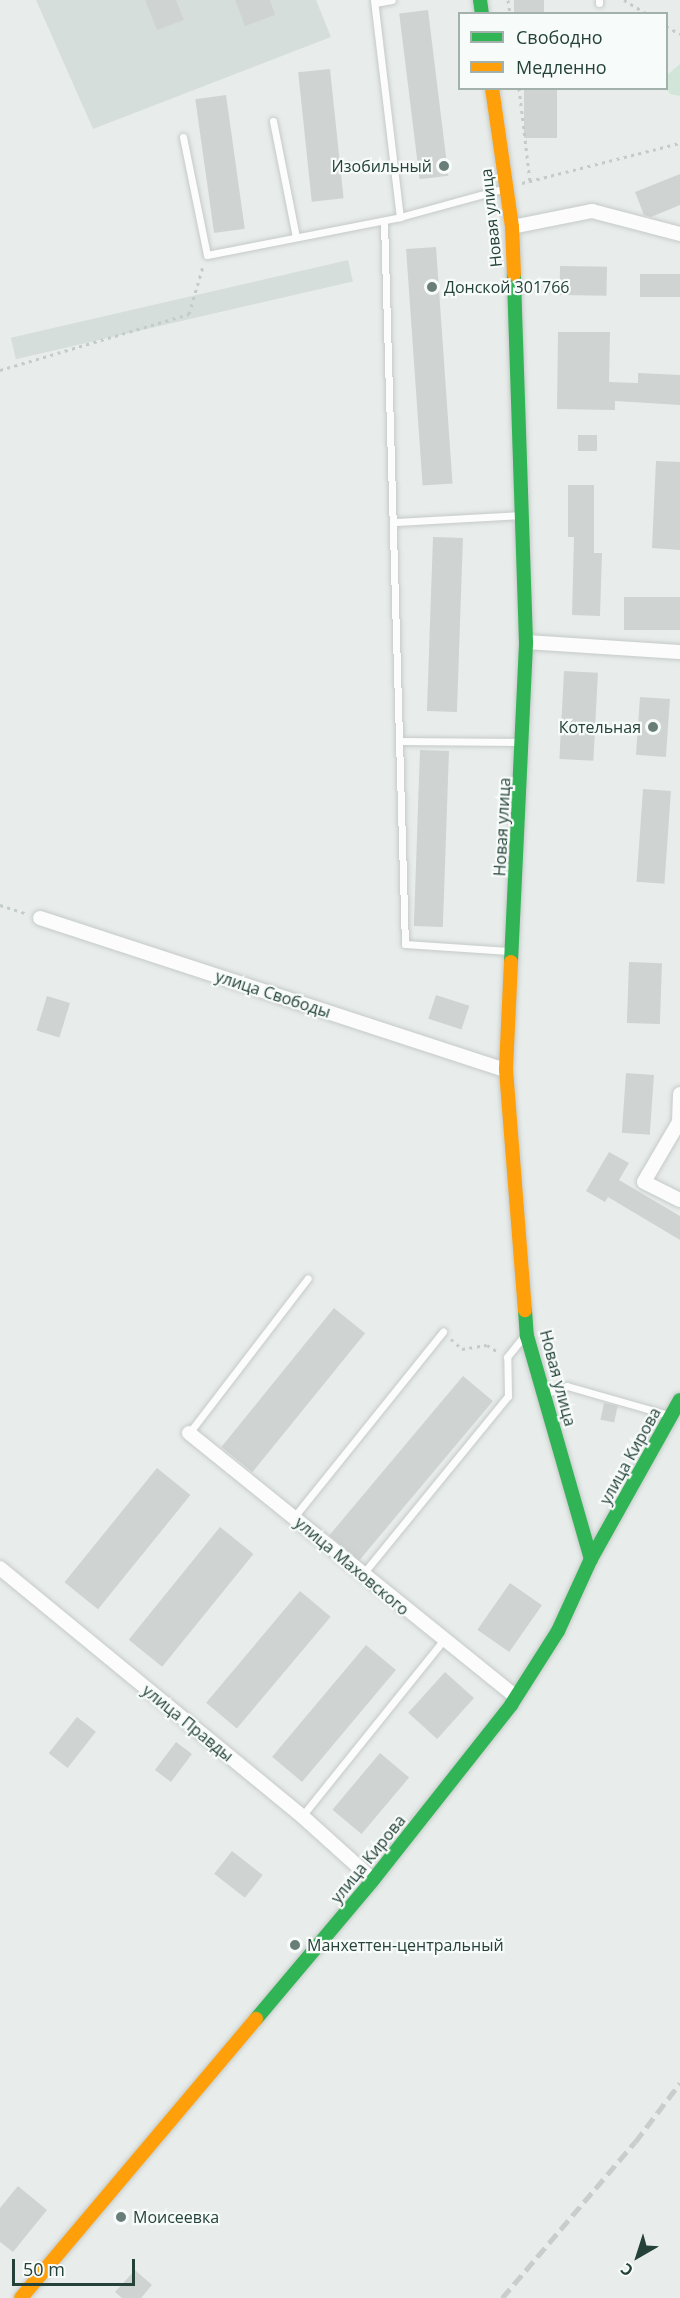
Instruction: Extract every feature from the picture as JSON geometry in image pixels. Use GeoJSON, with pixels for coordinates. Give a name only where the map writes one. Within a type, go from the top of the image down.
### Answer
{"type":"FeatureCollection","features":[{"type":"Feature","properties":{"kind":"main road","name":"Новая улица"},"geometry":{"type":"LineString","coordinates":[[492,90],[512,227],[526,642],[506,1070],[527,1336],[591,1558]]}},
{"type":"Feature","properties":{"kind":"main road","name":"улица Кирова"},"geometry":{"type":"LineString","coordinates":[[21,2298],[373,1880],[516,1697],[558,1631],[591,1558],[680,1400]]}},
{"type":"Feature","properties":{"kind":"street"},"geometry":{"type":"LineString","coordinates":[[512,227],[592,211],[680,234]]}},
{"type":"Feature","properties":{"kind":"street"},"geometry":{"type":"LineString","coordinates":[[526,642],[680,652]]}},
{"type":"Feature","properties":{"kind":"street","name":"улица Свободы"},"geometry":{"type":"LineString","coordinates":[[40,918],[506,1070]]}},
{"type":"Feature","properties":{"kind":"street"},"geometry":{"type":"LineString","coordinates":[[680,1094],[679,1122],[644,1182],[680,1200]]}},
{"type":"Feature","properties":{"kind":"street","name":"улица Маховского"},"geometry":{"type":"LineString","coordinates":[[189,1433],[442,1642],[516,1697]]}},
{"type":"Feature","properties":{"kind":"street","name":"улица Правды"},"geometry":{"type":"LineString","coordinates":[[0,1568],[302,1816],[373,1880]]}},
{"type":"Feature","properties":{"kind":"lane"},"geometry":{"type":"LineString","coordinates":[[392,0],[375,2],[400,217]]}},
{"type":"Feature","properties":{"kind":"lane"},"geometry":{"type":"LineString","coordinates":[[273,121],[296,237]]}},
{"type":"Feature","properties":{"kind":"lane"},"geometry":{"type":"LineString","coordinates":[[183,137],[207,255],[384,221],[505,188]]}},
{"type":"Feature","properties":{"kind":"lane"},"geometry":{"type":"LineString","coordinates":[[384,221],[395,522],[405,944],[512,951]]}},
{"type":"Feature","properties":{"kind":"lane"},"geometry":{"type":"LineString","coordinates":[[395,522],[522,514]]}},
{"type":"Feature","properties":{"kind":"lane"},"geometry":{"type":"LineString","coordinates":[[400,741],[523,742]]}},
{"type":"Feature","properties":{"kind":"lane"},"geometry":{"type":"LineString","coordinates":[[189,1433],[308,1278]]}},
{"type":"Feature","properties":{"kind":"lane"},"geometry":{"type":"LineString","coordinates":[[294,1518],[443,1332]]}},
{"type":"Feature","properties":{"kind":"lane"},"geometry":{"type":"LineString","coordinates":[[362,1575],[508,1396],[507,1358],[520,1337],[527,1336]]}},
{"type":"Feature","properties":{"kind":"lane"},"geometry":{"type":"LineString","coordinates":[[544,1393],[567,1386],[671,1416]]}},
{"type":"Feature","properties":{"kind":"lane"},"geometry":{"type":"LineString","coordinates":[[302,1816],[442,1642]]}},
{"type":"Feature","properties":{"kind":"path"},"geometry":{"type":"LineString","coordinates":[[624,0],[644,12]]}},
{"type":"Feature","properties":{"kind":"path"},"geometry":{"type":"LineString","coordinates":[[519,90],[530,181]]}},
{"type":"Feature","properties":{"kind":"path"},"geometry":{"type":"LineString","coordinates":[[505,188],[680,143]]}},
{"type":"Feature","properties":{"kind":"path"},"geometry":{"type":"LineString","coordinates":[[0,370],[189,314],[207,255]]}},
{"type":"Feature","properties":{"kind":"path"},"geometry":{"type":"LineString","coordinates":[[0,905],[40,918]]}},
{"type":"Feature","properties":{"kind":"path"},"geometry":{"type":"LineString","coordinates":[[443,1332],[462,1349],[487,1345],[507,1358]]}},
{"type":"Feature","properties":{"kind":"shaded area"},"geometry":{"type":"Polygon","coordinates":[[[36,0],[316,0],[331,37],[93,129],[36,0]]]}},
{"type":"Feature","properties":{"kind":"shaded area"},"geometry":{"type":"Polygon","coordinates":[[[348,260],[353,281],[16,359],[11,338],[348,260]]]}},
{"type":"Feature","properties":{"kind":"green space"},"geometry":{"type":"Polygon","coordinates":[[[680,64],[680,96],[670,94],[667,90],[668,74],[680,64]]]}},
{"type":"Feature","properties":{"kind":"building"},"geometry":{"type":"Polygon","coordinates":[[[145,0],[176,0],[184,20],[157,30],[145,0]]]}},
{"type":"Feature","properties":{"kind":"building"},"geometry":{"type":"Polygon","coordinates":[[[235,0],[270,0],[275,15],[245,26],[235,0]]]}},
{"type":"Feature","properties":{"kind":"building"},"geometry":{"type":"Polygon","coordinates":[[[514,0],[544,0],[544,12],[514,12],[514,0]]]}},
{"type":"Feature","properties":{"kind":"building"},"geometry":{"type":"Polygon","coordinates":[[[428,10],[448,176],[420,179],[399,14],[428,10]]]}},
{"type":"Feature","properties":{"kind":"building"},"geometry":{"type":"Polygon","coordinates":[[[330,69],[344,198],[312,202],[298,72],[330,69]]]}},
{"type":"Feature","properties":{"kind":"building"},"geometry":{"type":"Polygon","coordinates":[[[524,90],[557,90],[557,138],[524,138],[524,90]]]}},
{"type":"Feature","properties":{"kind":"building"},"geometry":{"type":"Polygon","coordinates":[[[226,95],[245,229],[214,233],[195,99],[226,95]]]}},
{"type":"Feature","properties":{"kind":"building"},"geometry":{"type":"Polygon","coordinates":[[[680,174],[680,205],[651,217],[644,215],[635,192],[680,174]]]}},
{"type":"Feature","properties":{"kind":"building"},"geometry":{"type":"Polygon","coordinates":[[[436,247],[453,483],[423,486],[406,249],[436,247]]]}},
{"type":"Feature","properties":{"kind":"building"},"geometry":{"type":"Polygon","coordinates":[[[560,266],[607,267],[606,296],[559,295],[560,266]]]}},
{"type":"Feature","properties":{"kind":"building"},"geometry":{"type":"Polygon","coordinates":[[[640,274],[680,274],[680,297],[640,297],[640,274]]]}},
{"type":"Feature","properties":{"kind":"building"},"geometry":{"type":"Polygon","coordinates":[[[558,332],[610,332],[609,382],[638,383],[638,373],[680,375],[680,405],[615,401],[615,410],[557,409],[558,332]]]}},
{"type":"Feature","properties":{"kind":"building"},"geometry":{"type":"Polygon","coordinates":[[[578,435],[597,435],[597,451],[578,451],[578,435]]]}},
{"type":"Feature","properties":{"kind":"building"},"geometry":{"type":"Polygon","coordinates":[[[656,461],[680,462],[680,550],[652,548],[656,461]]]}},
{"type":"Feature","properties":{"kind":"building"},"geometry":{"type":"Polygon","coordinates":[[[568,485],[594,485],[594,553],[602,553],[600,616],[572,615],[574,537],[568,537],[568,485]]]}},
{"type":"Feature","properties":{"kind":"building"},"geometry":{"type":"Polygon","coordinates":[[[433,537],[463,538],[457,712],[427,711],[433,537]]]}},
{"type":"Feature","properties":{"kind":"building"},"geometry":{"type":"Polygon","coordinates":[[[624,597],[680,597],[680,630],[624,630],[624,597]]]}},
{"type":"Feature","properties":{"kind":"building"},"geometry":{"type":"Polygon","coordinates":[[[564,671],[598,673],[593,761],[559,759],[564,671]]]}},
{"type":"Feature","properties":{"kind":"building","name":"Котельная"},"geometry":{"type":"Polygon","coordinates":[[[640,697],[670,699],[666,757],[636,755],[640,697]]]}},
{"type":"Feature","properties":{"kind":"building"},"geometry":{"type":"Polygon","coordinates":[[[420,750],[449,751],[443,927],[414,926],[420,750]]]}},
{"type":"Feature","properties":{"kind":"building"},"geometry":{"type":"Polygon","coordinates":[[[643,789],[671,791],[664,884],[637,882],[643,789]]]}},
{"type":"Feature","properties":{"kind":"building"},"geometry":{"type":"Polygon","coordinates":[[[629,962],[662,963],[660,1024],[627,1023],[629,962]]]}},
{"type":"Feature","properties":{"kind":"building"},"geometry":{"type":"Polygon","coordinates":[[[436,995],[469,1006],[462,1030],[428,1019],[436,995]]]}},
{"type":"Feature","properties":{"kind":"building"},"geometry":{"type":"Polygon","coordinates":[[[47,996],[70,1003],[59,1037],[36,1030],[47,996]]]}},
{"type":"Feature","properties":{"kind":"building"},"geometry":{"type":"Polygon","coordinates":[[[626,1073],[654,1075],[650,1135],[622,1133],[626,1073]]]}},
{"type":"Feature","properties":{"kind":"building"},"geometry":{"type":"Polygon","coordinates":[[[609,1152],[629,1163],[619,1180],[680,1216],[680,1240],[608,1197],[605,1202],[586,1191],[609,1152]]]}},
{"type":"Feature","properties":{"kind":"building"},"geometry":{"type":"Polygon","coordinates":[[[334,1308],[365,1333],[252,1472],[221,1447],[334,1308]]]}},
{"type":"Feature","properties":{"kind":"building"},"geometry":{"type":"Polygon","coordinates":[[[463,1376],[493,1401],[359,1560],[329,1535],[463,1376]]]}},
{"type":"Feature","properties":{"kind":"building"},"geometry":{"type":"Polygon","coordinates":[[[604,1403],[618,1406],[614,1423],[600,1420],[604,1403]]]}},
{"type":"Feature","properties":{"kind":"building"},"geometry":{"type":"Polygon","coordinates":[[[157,1468],[190,1495],[98,1609],[64,1582],[157,1468]]]}},
{"type":"Feature","properties":{"kind":"building"},"geometry":{"type":"Polygon","coordinates":[[[220,1527],[253,1554],[162,1667],[129,1640],[220,1527]]]}},
{"type":"Feature","properties":{"kind":"building"},"geometry":{"type":"Polygon","coordinates":[[[510,1583],[542,1605],[509,1652],[477,1630],[510,1583]]]}},
{"type":"Feature","properties":{"kind":"building"},"geometry":{"type":"Polygon","coordinates":[[[300,1591],[331,1617],[237,1729],[206,1703],[300,1591]]]}},
{"type":"Feature","properties":{"kind":"building"},"geometry":{"type":"Polygon","coordinates":[[[366,1645],[396,1670],[302,1782],[272,1757],[366,1645]]]}},
{"type":"Feature","properties":{"kind":"building"},"geometry":{"type":"Polygon","coordinates":[[[445,1672],[474,1698],[437,1739],[408,1713],[445,1672]]]}},
{"type":"Feature","properties":{"kind":"building"},"geometry":{"type":"Polygon","coordinates":[[[77,1717],[96,1732],[68,1768],[49,1753],[77,1717]]]}},
{"type":"Feature","properties":{"kind":"building"},"geometry":{"type":"Polygon","coordinates":[[[176,1742],[192,1754],[171,1782],[155,1770],[176,1742]]]}},
{"type":"Feature","properties":{"kind":"building"},"geometry":{"type":"Polygon","coordinates":[[[380,1753],[409,1777],[362,1834],[332,1810],[380,1753]]]}},
{"type":"Feature","properties":{"kind":"building"},"geometry":{"type":"Polygon","coordinates":[[[232,1851],[263,1875],[245,1898],[214,1874],[232,1851]]]}},
{"type":"Feature","properties":{"kind":"building"},"geometry":{"type":"Polygon","coordinates":[[[18,2186],[47,2210],[13,2252],[0,2242],[0,2208],[18,2186]]]}},
{"type":"Feature","properties":{"kind":"building"},"geometry":{"type":"Polygon","coordinates":[[[135,2270],[152,2285],[141,2298],[122,2298],[115,2292],[135,2270]]]}},
{"type":"Feature","properties":{"kind":"railway"},"geometry":{"type":"LineString","coordinates":[[502,2298],[635,2142],[680,2083]]}},
{"type":"Feature","properties":{"kind":"traffic: fast"},"geometry":{"type":"LineString","coordinates":[[480,0],[482,12]]}},
{"type":"Feature","properties":{"kind":"traffic: fast"},"geometry":{"type":"LineString","coordinates":[[511,962],[526,642],[514,274]]}},
{"type":"Feature","properties":{"kind":"traffic: fast"},"geometry":{"type":"LineString","coordinates":[[525,1310],[527,1336],[591,1559]]}},
{"type":"Feature","properties":{"kind":"traffic: fast"},"geometry":{"type":"LineString","coordinates":[[256,2019],[373,1880],[511,1705],[558,1631],[591,1559],[680,1400]]}},
{"type":"Feature","properties":{"kind":"traffic: slow"},"geometry":{"type":"LineString","coordinates":[[492,90],[512,227],[514,274]]}},
{"type":"Feature","properties":{"kind":"traffic: slow"},"geometry":{"type":"LineString","coordinates":[[511,962],[506,1070],[525,1310]]}},
{"type":"Feature","properties":{"kind":"traffic: slow"},"geometry":{"type":"LineString","coordinates":[[21,2298],[256,2019]]}},
{"type":"Feature","properties":{"kind":"place","name":"Изобильный"},"geometry":{"type":"Point","coordinates":[444,166]}},
{"type":"Feature","properties":{"kind":"place","name":"Донской 301766"},"geometry":{"type":"Point","coordinates":[432,287]}},
{"type":"Feature","properties":{"kind":"place","name":"Котельная"},"geometry":{"type":"Point","coordinates":[653,727]}},
{"type":"Feature","properties":{"kind":"place","name":"Манхеттен-центральный"},"geometry":{"type":"Point","coordinates":[295,1945]}},
{"type":"Feature","properties":{"kind":"place","name":"Моисеевка"},"geometry":{"type":"Point","coordinates":[121,2217]}}]}
